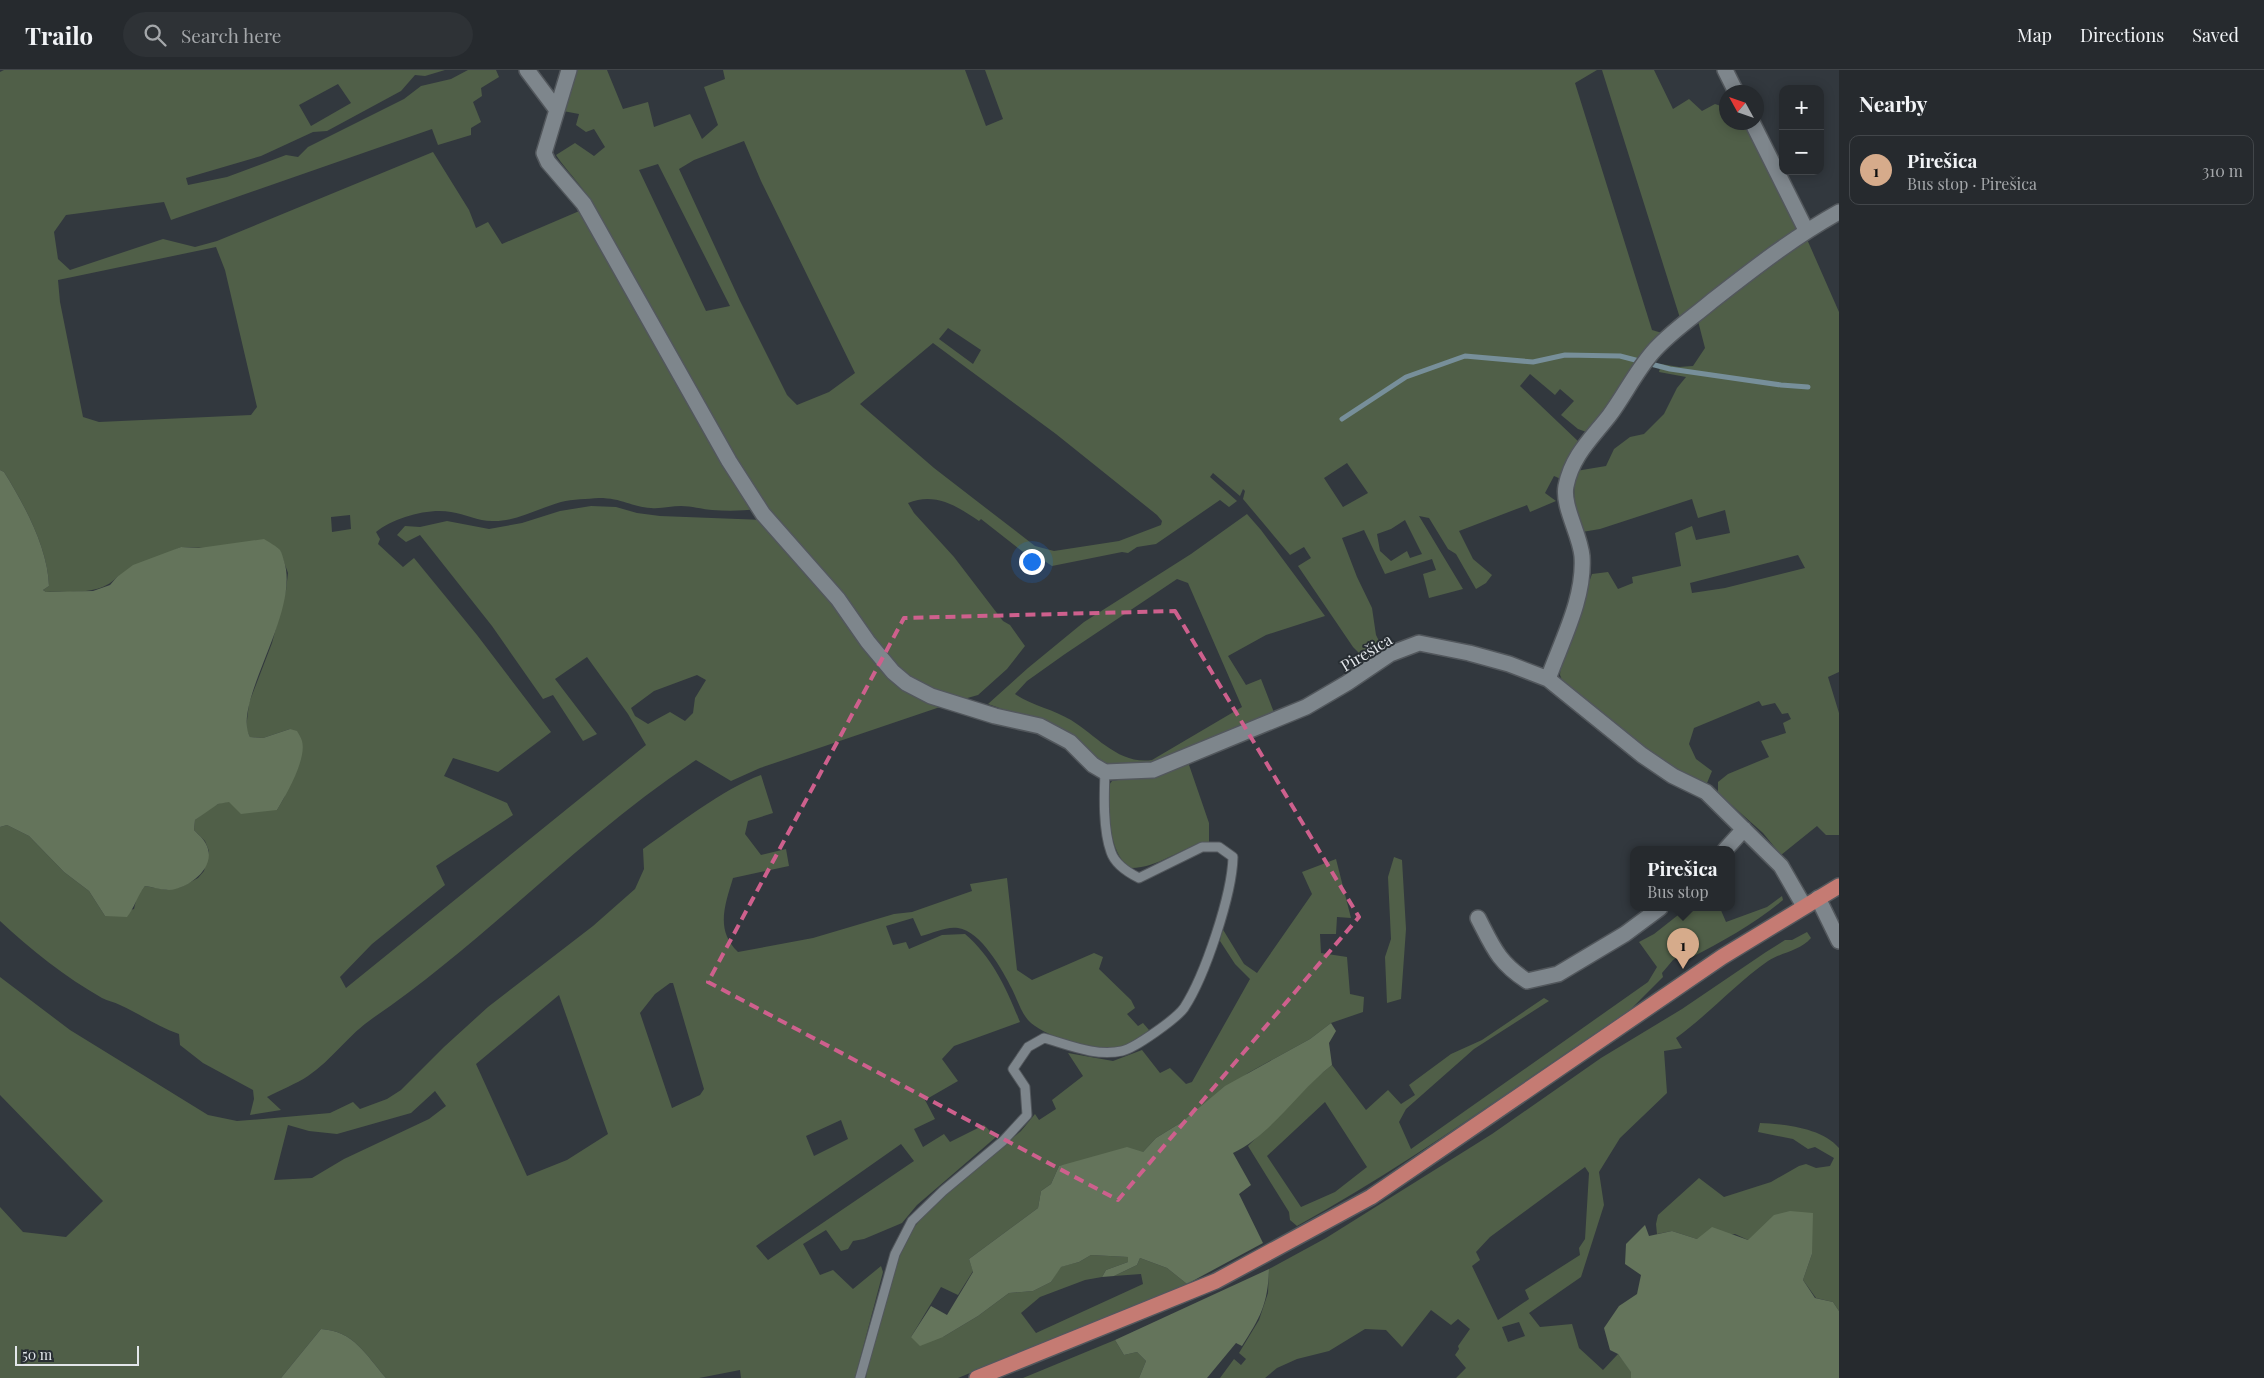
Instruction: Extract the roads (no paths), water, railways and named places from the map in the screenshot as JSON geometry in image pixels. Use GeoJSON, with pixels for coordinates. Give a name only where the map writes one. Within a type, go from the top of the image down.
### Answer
{"type":"FeatureCollection","features":[{"type":"Feature","properties":{"kind":"main road"},"geometry":{"type":"LineString","coordinates":[[977,1378],[1216,1281],[1371,1197],[1722,956],[1839,886]]}},
{"type":"Feature","properties":{"kind":"street"},"geometry":{"type":"LineString","coordinates":[[528,70],[557,110]]}},
{"type":"Feature","properties":{"kind":"street"},"geometry":{"type":"LineString","coordinates":[[569,70],[544,153],[548,162],[584,204],[728,461],[763,514],[838,599],[868,642],[893,672],[906,683],[931,696],[995,716],[1040,726],[1070,742],[1093,765],[1105,772]]}},
{"type":"Feature","properties":{"kind":"street"},"geometry":{"type":"LineString","coordinates":[[1725,70],[1732,85]]}},
{"type":"Feature","properties":{"kind":"street"},"geometry":{"type":"LineString","coordinates":[[1756,130],[1806,230]]}},
{"type":"Feature","properties":{"kind":"street"},"geometry":{"type":"LineString","coordinates":[[1548,679],[1580,591],[1582,555],[1574,520],[1565,500],[1572,464],[1653,352],[1702,309],[1806,230],[1839,212]]}},
{"type":"Feature","properties":{"kind":"street","name":"Pirešica"},"geometry":{"type":"LineString","coordinates":[[1105,772],[1153,770],[1236,737],[1306,707],[1347,683],[1390,654],[1419,643],[1469,653],[1509,664],[1548,679],[1642,755],[1673,776],[1706,792],[1781,866],[1837,933]]}},
{"type":"Feature","properties":{"kind":"street"},"geometry":{"type":"LineString","coordinates":[[1729,846],[1744,829]]}},
{"type":"Feature","properties":{"kind":"street"},"geometry":{"type":"LineString","coordinates":[[1478,918],[1495,951],[1508,968],[1527,981],[1558,974],[1625,934],[1656,911]]}},
{"type":"Feature","properties":{"kind":"lane"},"geometry":{"type":"LineString","coordinates":[[860,1378],[895,1254],[912,1221],[943,1190],[1003,1141],[1027,1115],[1025,1087],[1013,1069],[1028,1047],[1044,1038],[1096,1053],[1123,1051],[1150,1036],[1183,1009],[1200,977],[1222,914],[1233,872],[1233,858],[1219,847],[1202,846],[1139,878],[1127,872],[1111,854],[1104,808],[1105,772]]}},
{"type":"Feature","properties":{"kind":"waterway"},"geometry":{"type":"LineString","coordinates":[[1342,419],[1406,377],[1465,356],[1533,362],[1565,355],[1620,356],[1670,369],[1781,385],[1808,387]]}},
{"type":"Feature","properties":{"kind":"place","name":"Pirešica"},"geometry":{"type":"Point","coordinates":[1683,969]}}]}
